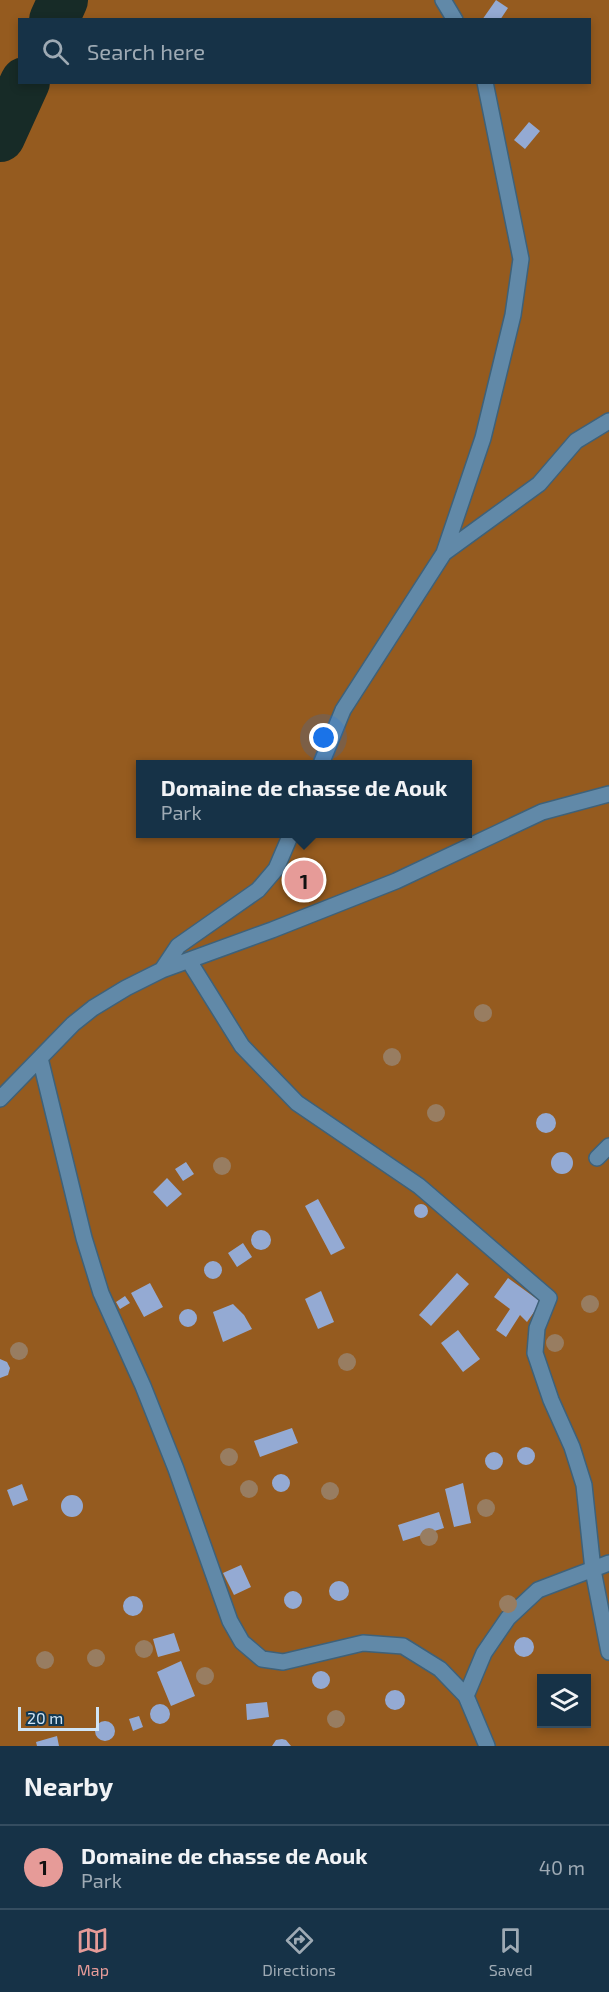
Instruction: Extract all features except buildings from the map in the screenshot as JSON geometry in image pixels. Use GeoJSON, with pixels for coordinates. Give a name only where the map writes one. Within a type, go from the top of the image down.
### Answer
{"type":"FeatureCollection","features":[{"type":"Feature","properties":{"kind":"street"},"geometry":{"type":"LineString","coordinates":[[443,0],[454,18]]}},
{"type":"Feature","properties":{"kind":"street"},"geometry":{"type":"LineString","coordinates":[[323,760],[343,710],[444,553],[483,438],[513,315],[521,259],[485,84]]}},
{"type":"Feature","properties":{"kind":"street"},"geometry":{"type":"LineString","coordinates":[[444,553],[539,484],[576,441],[609,421]]}},
{"type":"Feature","properties":{"kind":"street"},"geometry":{"type":"LineString","coordinates":[[0,1099],[73,1024],[93,1008],[126,988],[162,970],[396,881],[542,812],[609,794]]}},
{"type":"Feature","properties":{"kind":"street"},"geometry":{"type":"LineString","coordinates":[[162,970],[178,946],[258,890],[276,869],[289,838]]}},
{"type":"Feature","properties":{"kind":"street"},"geometry":{"type":"LineString","coordinates":[[189,961],[242,1046],[297,1103],[419,1186],[549,1298],[537,1328],[536,1353],[550,1400],[572,1447],[584,1485],[593,1570],[609,1652]]}},
{"type":"Feature","properties":{"kind":"street"},"geometry":{"type":"LineString","coordinates":[[40,1058],[84,1238],[102,1293],[156,1417],[230,1621],[242,1642],[262,1659],[283,1662],[363,1643],[403,1646],[440,1669],[466,1696],[487,1746]]}},
{"type":"Feature","properties":{"kind":"street"},"geometry":{"type":"LineString","coordinates":[[597,1158],[609,1146]]}},
{"type":"Feature","properties":{"kind":"street"},"geometry":{"type":"LineString","coordinates":[[466,1696],[484,1653],[508,1618],[538,1590],[609,1563]]}},
{"type":"Feature","properties":{"kind":"shaded area"},"geometry":{"type":"Polygon","coordinates":[[[0,0],[609,0],[609,1746],[0,1746],[0,0]]]}},
{"type":"Feature","properties":{"kind":"waterway"},"geometry":{"type":"LineString","coordinates":[[55,18],[63,0]]}},
{"type":"Feature","properties":{"kind":"waterway"},"geometry":{"type":"LineString","coordinates":[[0,137],[24,84]]}},
{"type":"Feature","properties":{"kind":"place","name":"Domaine de chasse de Aouk"},"geometry":{"type":"Point","coordinates":[304,880]}}]}
